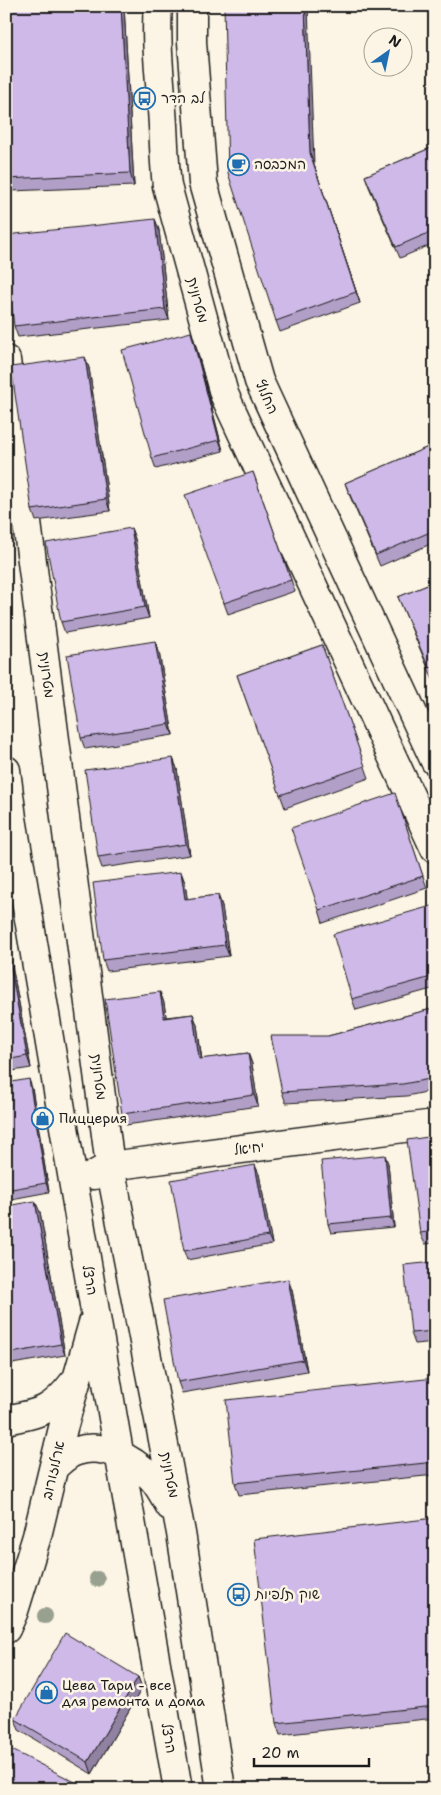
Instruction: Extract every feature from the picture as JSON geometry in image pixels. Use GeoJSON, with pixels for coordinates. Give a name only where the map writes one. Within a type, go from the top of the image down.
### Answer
{"type":"FeatureCollection","features":[{"type":"Feature","properties":{"kind":"street","name":"מטרונית"},"geometry":{"type":"LineString","coordinates":[[158,6],[156,28],[167,186],[224,394],[435,849]]}},
{"type":"Feature","properties":{"kind":"street","name":"החלוץ"},"geometry":{"type":"LineString","coordinates":[[192,6],[192,42],[203,183],[259,381],[435,760]]}},
{"type":"Feature","properties":{"kind":"street","name":"מטרונית"},"geometry":{"type":"LineString","coordinates":[[6,360],[110,1166],[181,1533],[220,1789]]}},
{"type":"Feature","properties":{"kind":"street","name":"הרצל"},"geometry":{"type":"LineString","coordinates":[[6,770],[9,818],[178,1789]]}},
{"type":"Feature","properties":{"kind":"street","name":"יחיאל"},"geometry":{"type":"LineString","coordinates":[[75,1196],[92,1176],[110,1166],[435,1124]]}},
{"type":"Feature","properties":{"kind":"street","name":"ארלוזורוב"},"geometry":{"type":"LineString","coordinates":[[6,1629],[29,1564],[95,1310]]}},
{"type":"Feature","properties":{"kind":"street"},"geometry":{"type":"LineString","coordinates":[[6,1420],[39,1413],[52,1406],[63,1397],[78,1376]]}},
{"type":"Feature","properties":{"kind":"street"},"geometry":{"type":"LineString","coordinates":[[55,1466],[68,1455],[78,1450],[106,1449],[120,1454],[152,1478],[170,1507],[181,1533]]}},
{"type":"Feature","properties":{"kind":"building"},"geometry":{"type":"Polygon","coordinates":[[[6,6],[121,6],[130,173],[6,179],[6,6]]]}},
{"type":"Feature","properties":{"kind":"building"},"geometry":{"type":"Polygon","coordinates":[[[224,6],[305,6],[310,153],[356,292],[276,321],[228,173],[224,6]]]}},
{"type":"Feature","properties":{"kind":"building"},"geometry":{"type":"Polygon","coordinates":[[[435,146],[435,230],[396,247],[365,176],[435,146]]]}},
{"type":"Feature","properties":{"kind":"building"},"geometry":{"type":"Polygon","coordinates":[[[155,219],[165,309],[14,326],[6,263],[6,235],[155,219]]]}},
{"type":"Feature","properties":{"kind":"building"},"geometry":{"type":"Polygon","coordinates":[[[191,332],[219,440],[152,458],[122,350],[191,332]]]}},
{"type":"Feature","properties":{"kind":"building"},"geometry":{"type":"Polygon","coordinates":[[[85,357],[106,499],[32,510],[11,367],[85,357]]]}},
{"type":"Feature","properties":{"kind":"building"},"geometry":{"type":"Polygon","coordinates":[[[435,444],[435,530],[376,555],[345,483],[435,444]]]}},
{"type":"Feature","properties":{"kind":"building"},"geometry":{"type":"Polygon","coordinates":[[[253,472],[291,580],[224,603],[185,495],[253,472]]]}},
{"type":"Feature","properties":{"kind":"building"},"geometry":{"type":"Polygon","coordinates":[[[131,528],[145,607],[61,622],[46,543],[131,528]]]}},
{"type":"Feature","properties":{"kind":"building"},"geometry":{"type":"Polygon","coordinates":[[[435,582],[435,666],[429,668],[398,597],[435,582]]]}},
{"type":"Feature","properties":{"kind":"building"},"geometry":{"type":"Polygon","coordinates":[[[155,641],[169,724],[81,738],[67,655],[155,641]]]}},
{"type":"Feature","properties":{"kind":"building"},"geometry":{"type":"Polygon","coordinates":[[[322,645],[365,766],[280,795],[237,675],[322,645]]]}},
{"type":"Feature","properties":{"kind":"building"},"geometry":{"type":"Polygon","coordinates":[[[173,758],[186,844],[98,857],[85,770],[173,758]]]}},
{"type":"Feature","properties":{"kind":"building"},"geometry":{"type":"Polygon","coordinates":[[[395,793],[423,876],[319,910],[291,828],[395,793]]]}},
{"type":"Feature","properties":{"kind":"building"},"geometry":{"type":"Polygon","coordinates":[[[181,872],[185,899],[218,895],[225,945],[103,960],[93,883],[181,872]]]}},
{"type":"Feature","properties":{"kind":"building"},"geometry":{"type":"Polygon","coordinates":[[[435,905],[435,976],[352,999],[333,934],[435,905]]]}},
{"type":"Feature","properties":{"kind":"building"},"geometry":{"type":"Polygon","coordinates":[[[6,944],[27,1056],[6,1060],[6,944]]]}},
{"type":"Feature","properties":{"kind":"building"},"geometry":{"type":"Polygon","coordinates":[[[160,992],[164,1018],[193,1014],[199,1059],[248,1053],[254,1095],[122,1114],[105,999],[160,992]]]}},
{"type":"Feature","properties":{"kind":"building"},"geometry":{"type":"Polygon","coordinates":[[[435,1008],[435,1078],[403,1084],[282,1092],[271,1036],[328,1036],[435,1008]]]}},
{"type":"Feature","properties":{"kind":"building"},"geometry":{"type":"Polygon","coordinates":[[[29,1079],[46,1183],[6,1190],[6,1083],[29,1079]]]}},
{"type":"Feature","properties":{"kind":"building"},"geometry":{"type":"Polygon","coordinates":[[[435,1136],[435,1231],[420,1233],[407,1140],[435,1136]]]}},
{"type":"Feature","properties":{"kind":"building"},"geometry":{"type":"Polygon","coordinates":[[[385,1155],[391,1218],[328,1224],[321,1161],[385,1155]]]}},
{"type":"Feature","properties":{"kind":"building"},"geometry":{"type":"Polygon","coordinates":[[[255,1165],[268,1236],[184,1251],[171,1180],[255,1165]]]}},
{"type":"Feature","properties":{"kind":"building"},"geometry":{"type":"Polygon","coordinates":[[[35,1201],[61,1344],[6,1354],[6,1206],[35,1201]]]}},
{"type":"Feature","properties":{"kind":"building"},"geometry":{"type":"Polygon","coordinates":[[[435,1262],[435,1331],[411,1333],[404,1265],[435,1262]]]}},
{"type":"Feature","properties":{"kind":"building"},"geometry":{"type":"Polygon","coordinates":[[[288,1279],[303,1360],[178,1382],[163,1300],[288,1279]]]}},
{"type":"Feature","properties":{"kind":"building"},"geometry":{"type":"Polygon","coordinates":[[[435,1378],[435,1462],[235,1483],[226,1400],[435,1378]]]}},
{"type":"Feature","properties":{"kind":"building"},"geometry":{"type":"Polygon","coordinates":[[[435,1518],[435,1706],[276,1723],[254,1539],[435,1518]]]}},
{"type":"Feature","properties":{"kind":"building"},"geometry":{"type":"Polygon","coordinates":[[[65,1633],[138,1677],[88,1762],[15,1719],[65,1633]]]}},
{"type":"Feature","properties":{"kind":"building"},"geometry":{"type":"Polygon","coordinates":[[[6,1747],[81,1785],[80,1789],[6,1789],[6,1747]]]}},
{"type":"Feature","properties":{"kind":"place","name":"לב הדר"},"geometry":{"type":"Point","coordinates":[145,98]}},
{"type":"Feature","properties":{"kind":"place","name":"המכבסה"},"geometry":{"type":"Point","coordinates":[238,164]}},
{"type":"Feature","properties":{"kind":"place","name":"Пиццерия"},"geometry":{"type":"Point","coordinates":[43,1118]}},
{"type":"Feature","properties":{"kind":"place","name":"שוק תלפיות"},"geometry":{"type":"Point","coordinates":[239,1594]}},
{"type":"Feature","properties":{"kind":"place","name":"Цева Тари - все для ремонта и дома"},"geometry":{"type":"Point","coordinates":[46,1693]}}]}
